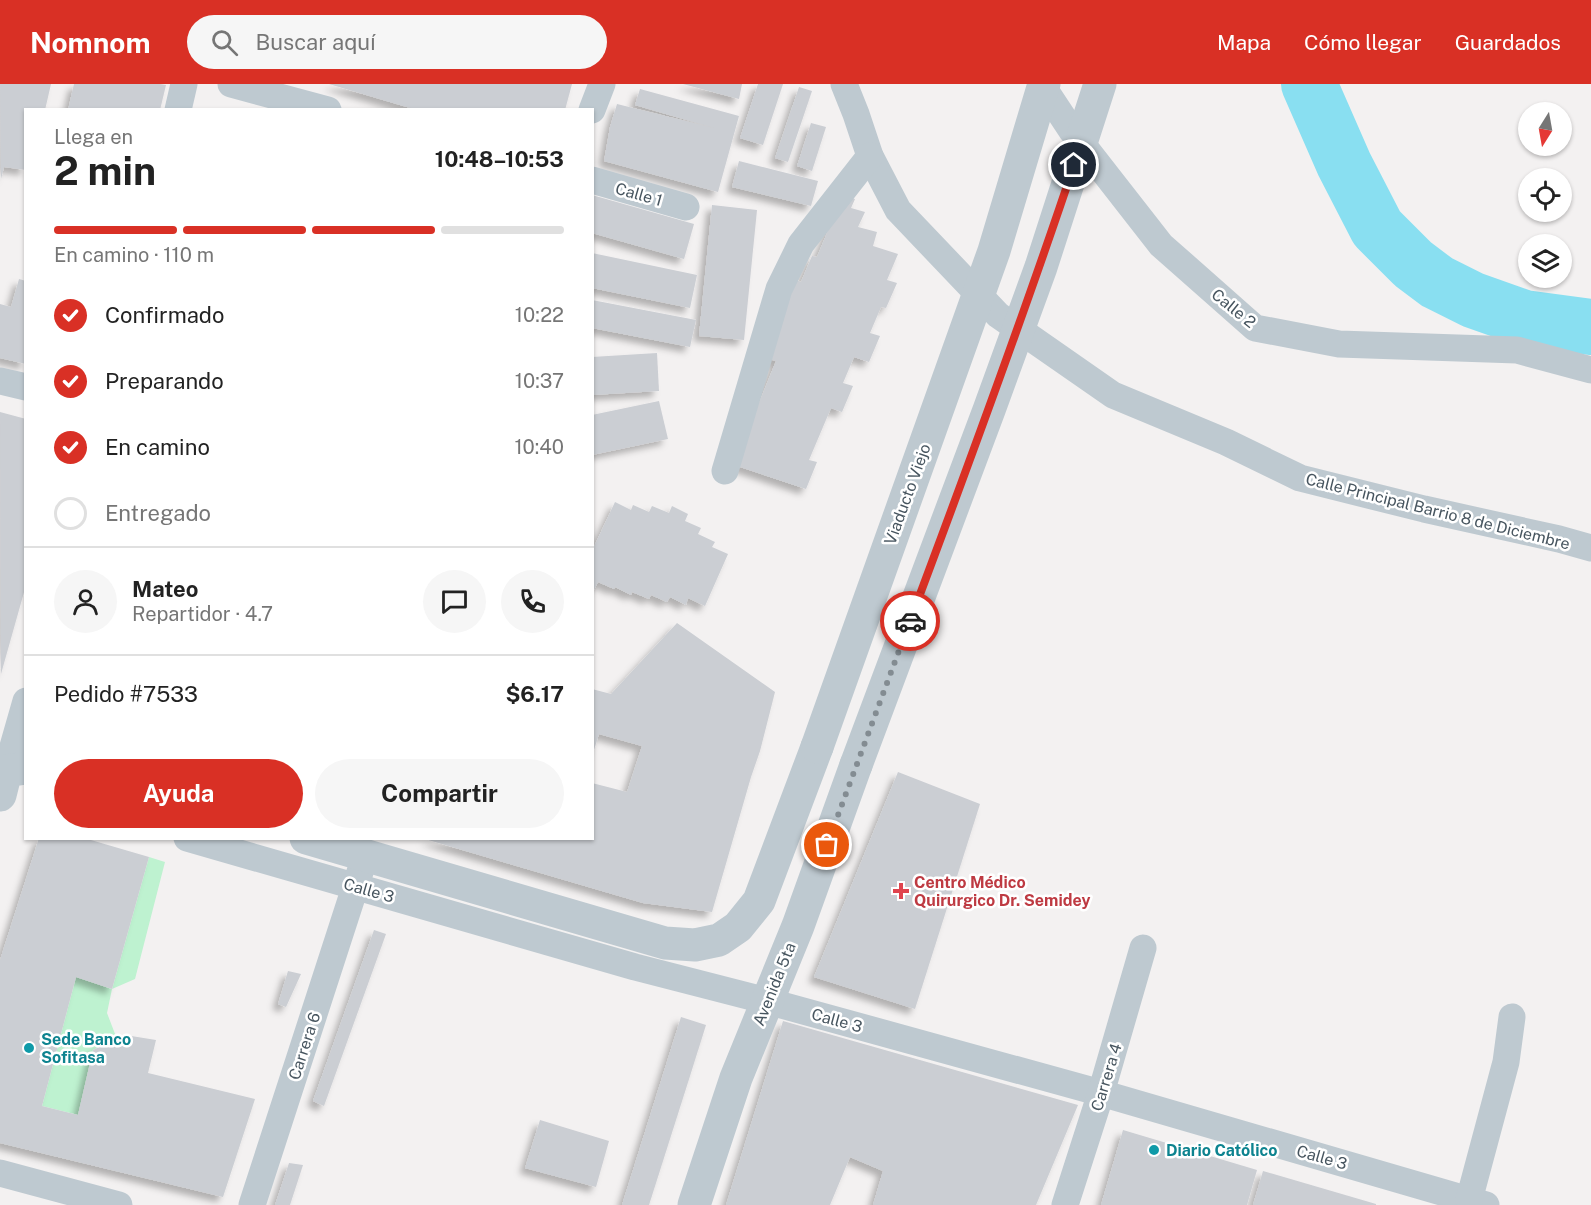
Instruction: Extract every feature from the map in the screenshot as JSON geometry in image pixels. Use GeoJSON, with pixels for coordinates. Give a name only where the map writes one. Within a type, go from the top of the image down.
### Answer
{"type":"FeatureCollection","features":[{"type":"Feature","properties":{"kind":"street"},"geometry":{"type":"LineString","coordinates":[[178,108],[184,84]]}},
{"type":"Feature","properties":{"kind":"street"},"geometry":{"type":"LineString","coordinates":[[231,84],[321,108]]}},
{"type":"Feature","properties":{"kind":"street"},"geometry":{"type":"LineString","coordinates":[[593,108],[602,84]]}},
{"type":"Feature","properties":{"kind":"street","name":"Calle Principal Barrio 8 de Diciembre"},"geometry":{"type":"LineString","coordinates":[[843,84],[870,156],[898,210],[998,315],[1113,396],[1227,442],[1300,478],[1559,539],[1591,549]]}},
{"type":"Feature","properties":{"kind":"street","name":"Calle 2"},"geometry":{"type":"LineString","coordinates":[[1042,84],[1072,131],[1161,245],[1255,328],[1339,344],[1517,350],[1591,370]]}},
{"type":"Feature","properties":{"kind":"street","name":"Viaducto Viejo"},"geometry":{"type":"LineString","coordinates":[[759,901],[817,747],[994,251],[1042,84]]}},
{"type":"Feature","properties":{"kind":"street","name":"Avenida 5ta"},"geometry":{"type":"LineString","coordinates":[[694,1205],[736,1078],[798,926],[1037,278],[1100,84]]}},
{"type":"Feature","properties":{"kind":"street"},"geometry":{"type":"LineString","coordinates":[[724,471],[779,289],[801,244],[870,156]]}},
{"type":"Feature","properties":{"kind":"street","name":"Calle 1"},"geometry":{"type":"LineString","coordinates":[[594,181],[686,207]]}},
{"type":"Feature","properties":{"kind":"street"},"geometry":{"type":"LineString","coordinates":[[0,381],[24,387]]}},
{"type":"Feature","properties":{"kind":"street"},"geometry":{"type":"LineString","coordinates":[[11,777],[24,710]]}},
{"type":"Feature","properties":{"kind":"street","name":"Calle 3"},"geometry":{"type":"LineString","coordinates":[[194,840],[635,967],[1101,1093],[1478,1203]]}},
{"type":"Feature","properties":{"kind":"street","name":"Calle 3"},"geometry":{"type":"LineString","coordinates":[[313,840],[665,943],[695,945],[719,940],[738,927],[759,901]]}},
{"type":"Feature","properties":{"kind":"street","name":"Carrera 6"},"geometry":{"type":"LineString","coordinates":[[252,1205],[365,856]]}},
{"type":"Feature","properties":{"kind":"street","name":"Carrera 4"},"geometry":{"type":"LineString","coordinates":[[1065,1205],[1101,1093],[1143,948]]}},
{"type":"Feature","properties":{"kind":"street"},"geometry":{"type":"LineString","coordinates":[[1478,1203],[1506,1062],[1512,1017]]}},
{"type":"Feature","properties":{"kind":"street"},"geometry":{"type":"LineString","coordinates":[[0,1173],[119,1205]]}},
{"type":"Feature","properties":{"kind":"green space"},"geometry":{"type":"Polygon","coordinates":[[[149,857],[165,862],[135,979],[112,989],[149,857]]]}},
{"type":"Feature","properties":{"kind":"green space"},"geometry":{"type":"Polygon","coordinates":[[[76,977],[112,989],[107,1013],[117,1039],[93,1050],[78,1115],[42,1106],[76,977]]]}},
{"type":"Feature","properties":{"kind":"building"},"geometry":{"type":"Polygon","coordinates":[[[0,84],[51,84],[45,108],[24,108],[24,170],[4,167],[1,179],[0,84]]]}},
{"type":"Feature","properties":{"kind":"building"},"geometry":{"type":"Polygon","coordinates":[[[74,84],[166,85],[160,108],[68,108],[74,84]]]}},
{"type":"Feature","properties":{"kind":"building"},"geometry":{"type":"Polygon","coordinates":[[[329,84],[572,84],[566,108],[410,108],[329,84]]]}},
{"type":"Feature","properties":{"kind":"building"},"geometry":{"type":"Polygon","coordinates":[[[683,84],[742,84],[739,99],[683,84]]]}},
{"type":"Feature","properties":{"kind":"building"},"geometry":{"type":"Polygon","coordinates":[[[758,84],[783,84],[763,145],[740,138],[758,84]]]}},
{"type":"Feature","properties":{"kind":"building"},"geometry":{"type":"Polygon","coordinates":[[[799,87],[812,91],[788,162],[775,158],[799,87]]]}},
{"type":"Feature","properties":{"kind":"building"},"geometry":{"type":"Polygon","coordinates":[[[640,89],[739,116],[718,192],[604,161],[617,104],[714,128],[635,105],[640,89]]]}},
{"type":"Feature","properties":{"kind":"building"},"geometry":{"type":"Polygon","coordinates":[[[811,123],[826,127],[812,171],[797,166],[811,123]]]}},
{"type":"Feature","properties":{"kind":"building"},"geometry":{"type":"Polygon","coordinates":[[[739,161],[818,181],[811,206],[732,187],[739,161]]]}},
{"type":"Feature","properties":{"kind":"building"},"geometry":{"type":"Polygon","coordinates":[[[843,195],[855,199],[851,208],[865,212],[858,227],[877,232],[873,246],[898,254],[887,280],[897,283],[886,308],[881,307],[870,333],[880,336],[869,362],[854,357],[843,383],[853,386],[842,412],[831,408],[809,460],[817,462],[806,489],[734,465],[776,361],[765,358],[797,280],[801,282],[812,256],[817,257],[843,195]]]}},
{"type":"Feature","properties":{"kind":"building"},"geometry":{"type":"Polygon","coordinates":[[[594,196],[694,224],[684,259],[594,234],[594,196]]]}},
{"type":"Feature","properties":{"kind":"building"},"geometry":{"type":"Polygon","coordinates":[[[712,205],[757,210],[744,340],[699,336],[712,205]]]}},
{"type":"Feature","properties":{"kind":"building"},"geometry":{"type":"Polygon","coordinates":[[[594,253],[697,275],[690,308],[594,288],[594,253]]]}},
{"type":"Feature","properties":{"kind":"building"},"geometry":{"type":"Polygon","coordinates":[[[19,279],[24,280],[24,364],[0,358],[0,304],[11,307],[19,279]]]}},
{"type":"Feature","properties":{"kind":"building"},"geometry":{"type":"Polygon","coordinates":[[[594,300],[696,320],[690,347],[594,328],[594,300]]]}},
{"type":"Feature","properties":{"kind":"building"},"geometry":{"type":"Polygon","coordinates":[[[657,353],[659,391],[594,395],[594,357],[657,353]]]}},
{"type":"Feature","properties":{"kind":"building"},"geometry":{"type":"Polygon","coordinates":[[[659,401],[668,439],[594,455],[594,415],[659,401]]]}},
{"type":"Feature","properties":{"kind":"building"},"geometry":{"type":"Polygon","coordinates":[[[0,412],[24,418],[24,592],[1,674],[0,412]]]}},
{"type":"Feature","properties":{"kind":"building"},"geometry":{"type":"Polygon","coordinates":[[[615,502],[631,510],[633,505],[649,512],[652,506],[669,513],[672,506],[688,514],[685,521],[701,528],[698,534],[715,542],[712,547],[728,554],[705,606],[688,598],[686,605],[670,597],[667,602],[651,595],[649,599],[632,592],[631,595],[598,582],[594,590],[594,547],[615,502]]]}},
{"type":"Feature","properties":{"kind":"building"},"geometry":{"type":"Polygon","coordinates":[[[677,623],[775,692],[760,751],[712,912],[643,903],[428,840],[594,840],[594,784],[627,792],[642,746],[599,734],[594,750],[594,690],[611,694],[677,623]]]}},
{"type":"Feature","properties":{"kind":"building","name":"Centro Médico Quirurgico Dr. Semidey"},"geometry":{"type":"Polygon","coordinates":[[[898,772],[980,804],[915,1009],[814,977],[898,772]]]}},
{"type":"Feature","properties":{"kind":"building"},"geometry":{"type":"Polygon","coordinates":[[[38,840],[91,840],[149,857],[112,989],[76,977],[42,1106],[78,1115],[93,1050],[125,1035],[156,1040],[148,1073],[255,1099],[223,1197],[0,1143],[0,960],[38,840]]]}},
{"type":"Feature","properties":{"kind":"building"},"geometry":{"type":"Polygon","coordinates":[[[374,930],[386,934],[324,1106],[313,1101],[374,930]]]}},
{"type":"Feature","properties":{"kind":"building"},"geometry":{"type":"Polygon","coordinates":[[[288,971],[301,974],[286,1007],[278,1004],[288,971]]]}},
{"type":"Feature","properties":{"kind":"building"},"geometry":{"type":"Polygon","coordinates":[[[681,1017],[706,1025],[690,1076],[649,1205],[622,1205],[681,1017]]]}},
{"type":"Feature","properties":{"kind":"building"},"geometry":{"type":"Polygon","coordinates":[[[783,1021],[1078,1105],[1036,1205],[873,1205],[883,1171],[850,1157],[830,1205],[726,1205],[783,1021]]]}},
{"type":"Feature","properties":{"kind":"building"},"geometry":{"type":"Polygon","coordinates":[[[540,1120],[609,1141],[596,1187],[525,1168],[540,1120]]]}},
{"type":"Feature","properties":{"kind":"building","name":"Diario Católico"},"geometry":{"type":"Polygon","coordinates":[[[1123,1130],[1257,1170],[1247,1205],[1101,1205],[1123,1130]]]}},
{"type":"Feature","properties":{"kind":"building"},"geometry":{"type":"Polygon","coordinates":[[[289,1163],[303,1165],[290,1205],[275,1205],[289,1163]]]}},
{"type":"Feature","properties":{"kind":"building"},"geometry":{"type":"Polygon","coordinates":[[[1263,1171],[1376,1204],[1376,1205],[1253,1205],[1263,1171]]]}},
{"type":"Feature","properties":{"kind":"waterway"},"geometry":{"type":"LineString","coordinates":[[1309,84],[1344,164],[1377,228],[1413,264],[1437,282],[1473,300],[1524,318],[1591,327]]}},
{"type":"Feature","properties":{"kind":"way so far"},"geometry":{"type":"LineString","coordinates":[[827,845],[910,621]]}},
{"type":"Feature","properties":{"kind":"place","name":"Centro Médico Quirurgico Dr. Semidey"},"geometry":{"type":"Point","coordinates":[901,891]}},
{"type":"Feature","properties":{"kind":"place","name":"Sede Banco Sofitasa"},"geometry":{"type":"Point","coordinates":[29,1048]}},
{"type":"Feature","properties":{"kind":"place","name":"Diario Católico"},"geometry":{"type":"Point","coordinates":[1154,1150]}},
{"type":"Feature","properties":{"kind":"route"},"geometry":{"type":"LineString","coordinates":[[910,621],[1041,267],[1074,165]]}}]}
